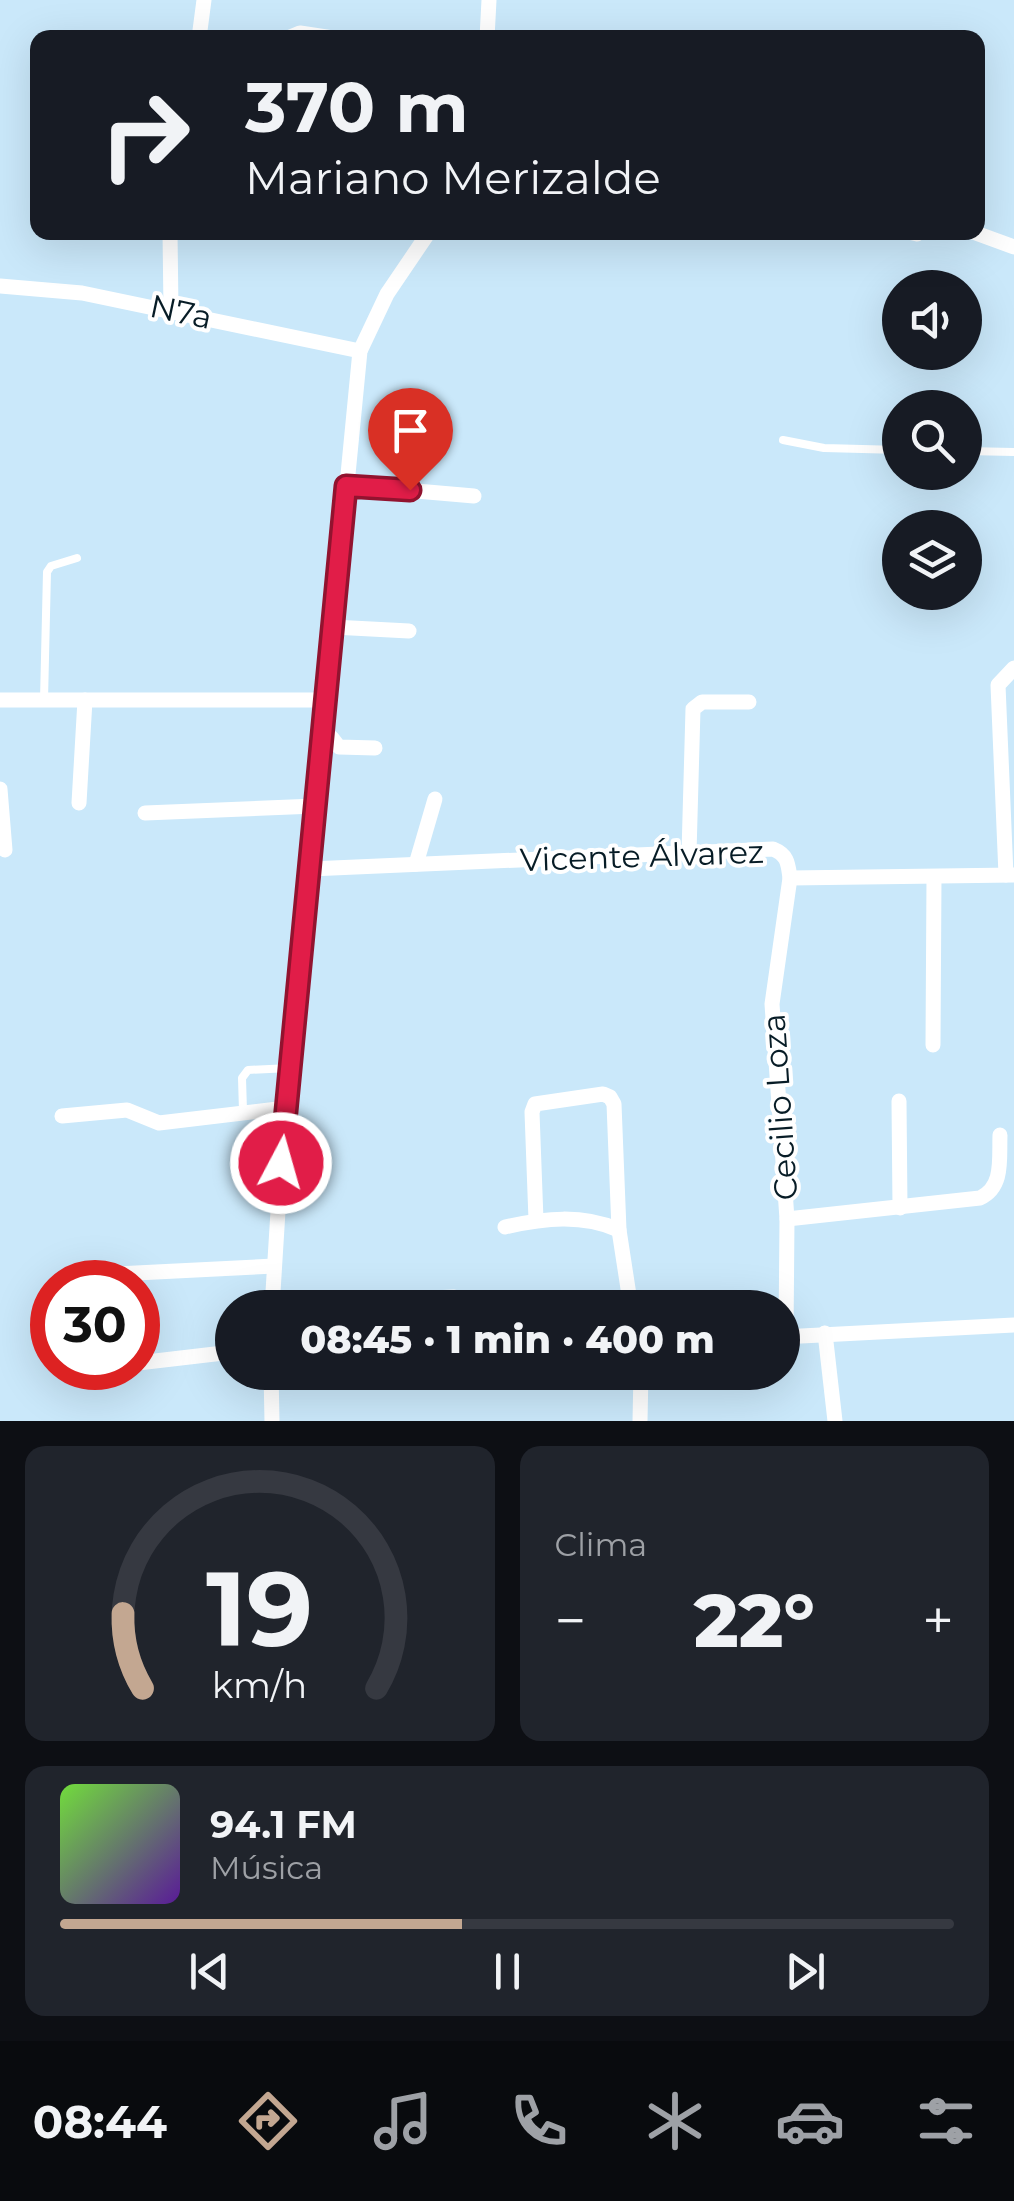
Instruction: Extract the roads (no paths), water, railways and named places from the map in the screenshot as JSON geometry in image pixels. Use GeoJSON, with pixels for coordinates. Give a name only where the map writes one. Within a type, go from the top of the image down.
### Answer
{"type":"FeatureCollection","features":[{"type":"Feature","properties":{"kind":"street"},"geometry":{"type":"LineString","coordinates":[[200,30],[204,0]]}},
{"type":"Feature","properties":{"kind":"street"},"geometry":{"type":"LineString","coordinates":[[488,30],[490,0]]}},
{"type":"Feature","properties":{"kind":"street"},"geometry":{"type":"LineString","coordinates":[[985,236],[1014,247]]}},
{"type":"Feature","properties":{"kind":"street"},"geometry":{"type":"LineString","coordinates":[[170,240],[172,310]]}},
{"type":"Feature","properties":{"kind":"street"},"geometry":{"type":"LineString","coordinates":[[273,1290],[286,1108],[360,350],[387,294],[424,240]]}},
{"type":"Feature","properties":{"kind":"street","name":"N7a"},"geometry":{"type":"LineString","coordinates":[[0,286],[82,293],[360,350]]}},
{"type":"Feature","properties":{"kind":"street"},"geometry":{"type":"LineString","coordinates":[[346,486],[474,496]]}},
{"type":"Feature","properties":{"kind":"street"},"geometry":{"type":"LineString","coordinates":[[333,627],[408,631]]}},
{"type":"Feature","properties":{"kind":"street"},"geometry":{"type":"LineString","coordinates":[[1010,875],[998,685],[1014,668]]}},
{"type":"Feature","properties":{"kind":"street"},"geometry":{"type":"LineString","coordinates":[[0,700],[326,700]]}},
{"type":"Feature","properties":{"kind":"street"},"geometry":{"type":"LineString","coordinates":[[79,803],[85,700]]}},
{"type":"Feature","properties":{"kind":"street"},"geometry":{"type":"LineString","coordinates":[[690,853],[693,709],[702,702],[748,702]]}},
{"type":"Feature","properties":{"kind":"street"},"geometry":{"type":"LineString","coordinates":[[322,736],[332,738],[339,747],[376,748]]}},
{"type":"Feature","properties":{"kind":"street"},"geometry":{"type":"LineString","coordinates":[[0,788],[4,850]]}},
{"type":"Feature","properties":{"kind":"street"},"geometry":{"type":"LineString","coordinates":[[416,864],[436,799]]}},
{"type":"Feature","properties":{"kind":"street"},"geometry":{"type":"LineString","coordinates":[[144,813],[315,806]]}},
{"type":"Feature","properties":{"kind":"street","name":"Vicente Álvarez"},"geometry":{"type":"LineString","coordinates":[[310,869],[774,849],[787,858],[790,878],[1010,875]]}},
{"type":"Feature","properties":{"kind":"street","name":"Cecilio Loza"},"geometry":{"type":"LineString","coordinates":[[785,1290],[787,1219],[772,1004],[790,878]]}},
{"type":"Feature","properties":{"kind":"street"},"geometry":{"type":"LineString","coordinates":[[933,1045],[934,878]]}},
{"type":"Feature","properties":{"kind":"street"},"geometry":{"type":"LineString","coordinates":[[536,1220],[532,1112],[535,1104],[603,1094],[610,1097],[614,1104],[619,1230],[629,1290]]}},
{"type":"Feature","properties":{"kind":"street"},"geometry":{"type":"LineString","coordinates":[[899,1101],[900,1208]]}},
{"type":"Feature","properties":{"kind":"street"},"geometry":{"type":"LineString","coordinates":[[62,1116],[127,1110],[159,1123],[286,1108]]}},
{"type":"Feature","properties":{"kind":"street"},"geometry":{"type":"LineString","coordinates":[[787,1219],[964,1202],[990,1193],[998,1183],[1000,1135]]}},
{"type":"Feature","properties":{"kind":"street"},"geometry":{"type":"LineString","coordinates":[[505,1227],[536,1220],[590,1218],[619,1230]]}},
{"type":"Feature","properties":{"kind":"street"},"geometry":{"type":"LineString","coordinates":[[160,1272],[274,1266]]}},
{"type":"Feature","properties":{"kind":"street"},"geometry":{"type":"LineString","coordinates":[[800,1336],[1014,1325]]}},
{"type":"Feature","properties":{"kind":"street"},"geometry":{"type":"LineString","coordinates":[[825,1334],[835,1421]]}},
{"type":"Feature","properties":{"kind":"street"},"geometry":{"type":"LineString","coordinates":[[160,1360],[215,1354]]}},
{"type":"Feature","properties":{"kind":"street"},"geometry":{"type":"LineString","coordinates":[[271,1390],[272,1421]]}},
{"type":"Feature","properties":{"kind":"street"},"geometry":{"type":"LineString","coordinates":[[640,1390],[640,1421]]}},
{"type":"Feature","properties":{"kind":"lane"},"geometry":{"type":"LineString","coordinates":[[783,440],[824,448],[882,450]]}},
{"type":"Feature","properties":{"kind":"lane"},"geometry":{"type":"LineString","coordinates":[[982,451],[1014,452]]}},
{"type":"Feature","properties":{"kind":"lane"},"geometry":{"type":"LineString","coordinates":[[44,700],[46,572],[51,566],[77,558]]}},
{"type":"Feature","properties":{"kind":"lane"},"geometry":{"type":"LineString","coordinates":[[243,1112],[242,1078],[248,1070],[290,1068]]}}]}
